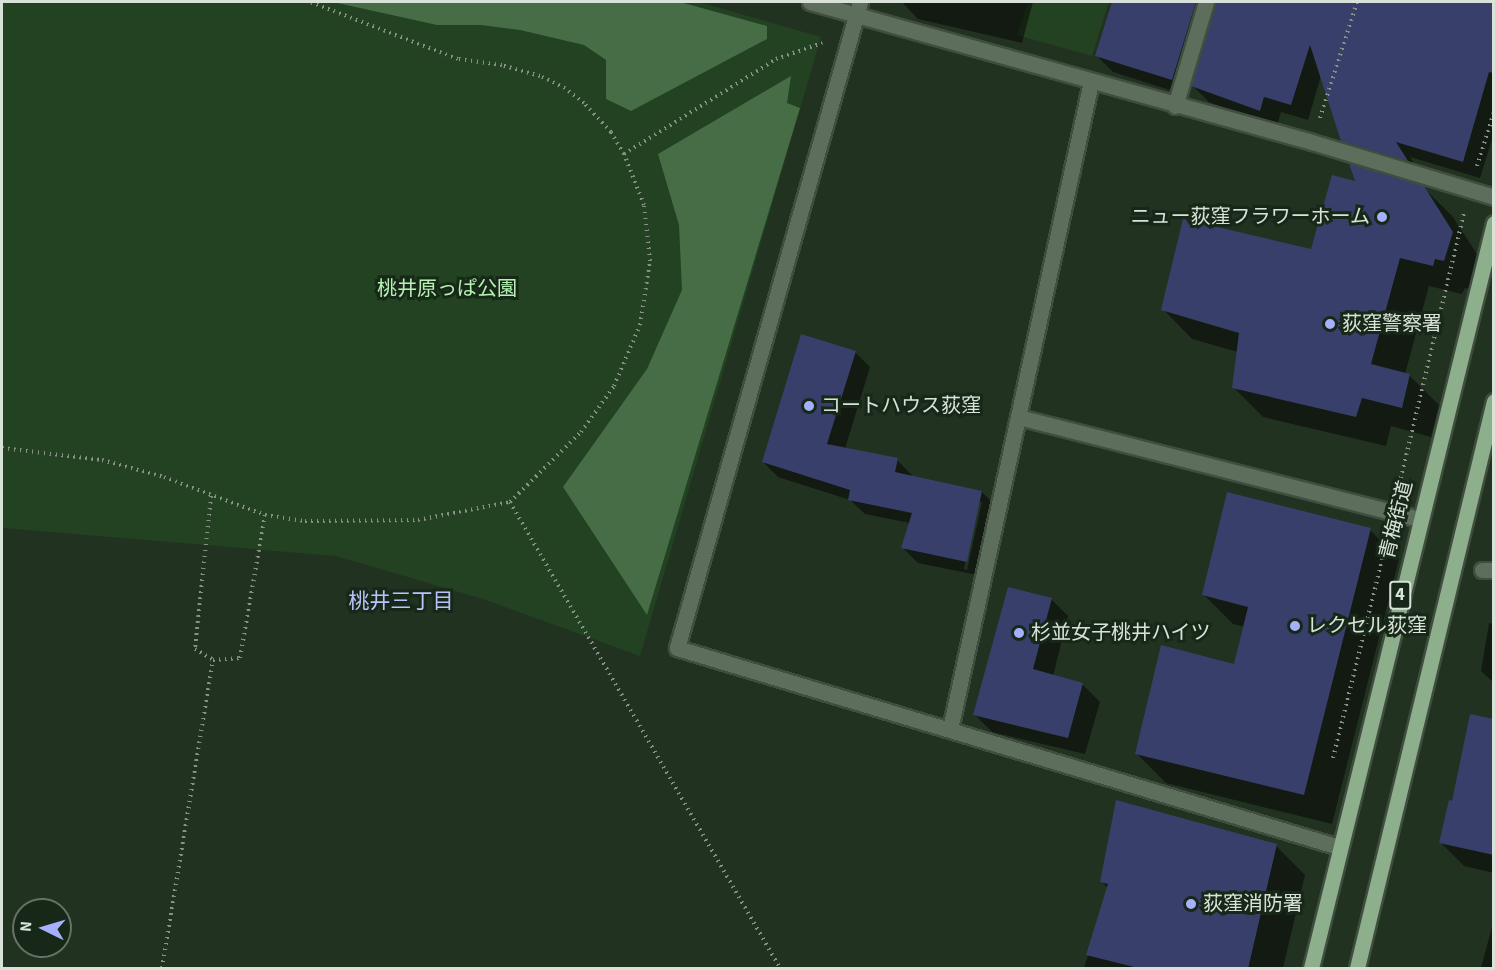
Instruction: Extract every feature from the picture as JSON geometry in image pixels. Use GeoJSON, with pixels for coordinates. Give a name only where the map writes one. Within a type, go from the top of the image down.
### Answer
{"type":"FeatureCollection","features":[{"type":"Feature","properties":{"kind":"main road","name":"青梅街道"},"geometry":{"type":"LineString","coordinates":[[1311,969],[1419,519],[1494,223]]}},
{"type":"Feature","properties":{"kind":"main road"},"geometry":{"type":"LineString","coordinates":[[1357,969],[1494,401]]}},
{"type":"Feature","properties":{"kind":"street"},"geometry":{"type":"LineString","coordinates":[[810,2],[859,8],[1091,82],[1312,142],[1494,196]]}},
{"type":"Feature","properties":{"kind":"street"},"geometry":{"type":"LineString","coordinates":[[1175,106],[1206,2]]}},
{"type":"Feature","properties":{"kind":"street"},"geometry":{"type":"LineString","coordinates":[[859,8],[677,648],[1339,847]]}},
{"type":"Feature","properties":{"kind":"street"},"geometry":{"type":"LineString","coordinates":[[950,729],[1091,82]]}},
{"type":"Feature","properties":{"kind":"street"},"geometry":{"type":"LineString","coordinates":[[1019,417],[1419,519]]}},
{"type":"Feature","properties":{"kind":"path"},"geometry":{"type":"LineString","coordinates":[[2,448],[102,460],[164,477],[265,515],[305,521],[418,520],[510,502],[581,432],[614,386],[640,325],[650,261],[644,205],[624,154],[611,132],[584,103],[565,88],[540,76],[502,65],[458,59],[310,2]]}},
{"type":"Feature","properties":{"kind":"path"},"geometry":{"type":"LineString","coordinates":[[1312,142],[1357,2]]}},
{"type":"Feature","properties":{"kind":"path"},"geometry":{"type":"LineString","coordinates":[[624,154],[776,59],[825,42]]}},
{"type":"Feature","properties":{"kind":"path"},"geometry":{"type":"LineString","coordinates":[[1334,758],[1470,189],[1494,112]]}},
{"type":"Feature","properties":{"kind":"path"},"geometry":{"type":"LineString","coordinates":[[211,496],[195,649],[213,660],[240,658],[265,515]]}},
{"type":"Feature","properties":{"kind":"path"},"geometry":{"type":"LineString","coordinates":[[510,502],[780,969]]}},
{"type":"Feature","properties":{"kind":"path"},"geometry":{"type":"LineString","coordinates":[[162,969],[213,660]]}},
{"type":"Feature","properties":{"kind":"green space","name":"桃井原っぱ公園"},"geometry":{"type":"Polygon","coordinates":[[[2,2],[699,2],[821,37],[640,656],[483,599],[336,556],[2,528],[2,2]]]}},
{"type":"Feature","properties":{"kind":"green space"},"geometry":{"type":"Polygon","coordinates":[[[333,2],[680,2],[767,26],[767,39],[631,111],[606,99],[606,60],[584,45],[520,30],[481,25],[437,25],[333,2]]]}},
{"type":"Feature","properties":{"kind":"green space"},"geometry":{"type":"Polygon","coordinates":[[[1028,2],[1109,2],[1092,56],[1017,35],[1028,2]]]}},
{"type":"Feature","properties":{"kind":"green space"},"geometry":{"type":"Polygon","coordinates":[[[791,76],[787,103],[800,108],[647,615],[563,487],[647,369],[682,290],[679,225],[658,154],[791,76]]]}},
{"type":"Feature","properties":{"kind":"building"},"geometry":{"type":"Polygon","coordinates":[[[1112,2],[1196,2],[1172,80],[1095,56],[1112,2]]]}},
{"type":"Feature","properties":{"kind":"building"},"geometry":{"type":"Polygon","coordinates":[[[1216,2],[1494,2],[1494,73],[1489,72],[1463,162],[1396,142],[1408,161],[1341,141],[1310,45],[1291,105],[1264,97],[1260,111],[1191,86],[1216,2]]]}},
{"type":"Feature","properties":{"kind":"building"},"geometry":{"type":"Polygon","coordinates":[[[1349,163],[1424,186],[1453,232],[1444,261],[1435,259],[1433,266],[1400,258],[1371,364],[1410,374],[1402,408],[1362,398],[1356,417],[1232,388],[1239,333],[1161,310],[1183,219],[1311,249],[1332,175],[1355,181],[1349,163]]]}},
{"type":"Feature","properties":{"kind":"building"},"geometry":{"type":"Polygon","coordinates":[[[801,334],[856,351],[827,444],[898,458],[895,472],[982,491],[967,562],[901,548],[912,513],[848,500],[850,490],[762,462],[801,334]]]}},
{"type":"Feature","properties":{"kind":"building","name":"レクセル荻窪"},"geometry":{"type":"Polygon","coordinates":[[[1227,492],[1371,528],[1304,795],[1135,754],[1161,645],[1234,664],[1248,607],[1202,595],[1227,492]]]}},
{"type":"Feature","properties":{"kind":"building","name":"杉並女子桃井ハイツ"},"geometry":{"type":"Polygon","coordinates":[[[1008,587],[1052,598],[1033,669],[1083,683],[1068,738],[973,715],[1008,587]]]}},
{"type":"Feature","properties":{"kind":"building"},"geometry":{"type":"Polygon","coordinates":[[[1470,714],[1494,719],[1494,855],[1439,843],[1449,800],[1452,801],[1470,714]]]}},
{"type":"Feature","properties":{"kind":"building"},"geometry":{"type":"Polygon","coordinates":[[[1116,800],[1277,844],[1248,969],[1142,969],[1086,955],[1108,884],[1100,882],[1116,800]]]}},
{"type":"Feature","properties":{"kind":"place","name":"ニュー荻窪フラワーホーム"},"geometry":{"type":"Point","coordinates":[1382,217]}},
{"type":"Feature","properties":{"kind":"place","name":"荻窪警察署"},"geometry":{"type":"Point","coordinates":[1330,324]}},
{"type":"Feature","properties":{"kind":"place","name":"コートハウス荻窪"},"geometry":{"type":"Point","coordinates":[809,406]}},
{"type":"Feature","properties":{"kind":"place","name":"レクセル荻窪"},"geometry":{"type":"Point","coordinates":[1295,626]}},
{"type":"Feature","properties":{"kind":"place","name":"杉並女子桃井ハイツ"},"geometry":{"type":"Point","coordinates":[1019,633]}},
{"type":"Feature","properties":{"kind":"place","name":"荻窪消防署"},"geometry":{"type":"Point","coordinates":[1191,904]}},
{"type":"Feature","properties":{"kind":"district","name":"桃井三丁目"},"geometry":{"type":"Point","coordinates":[401,601]}}]}
